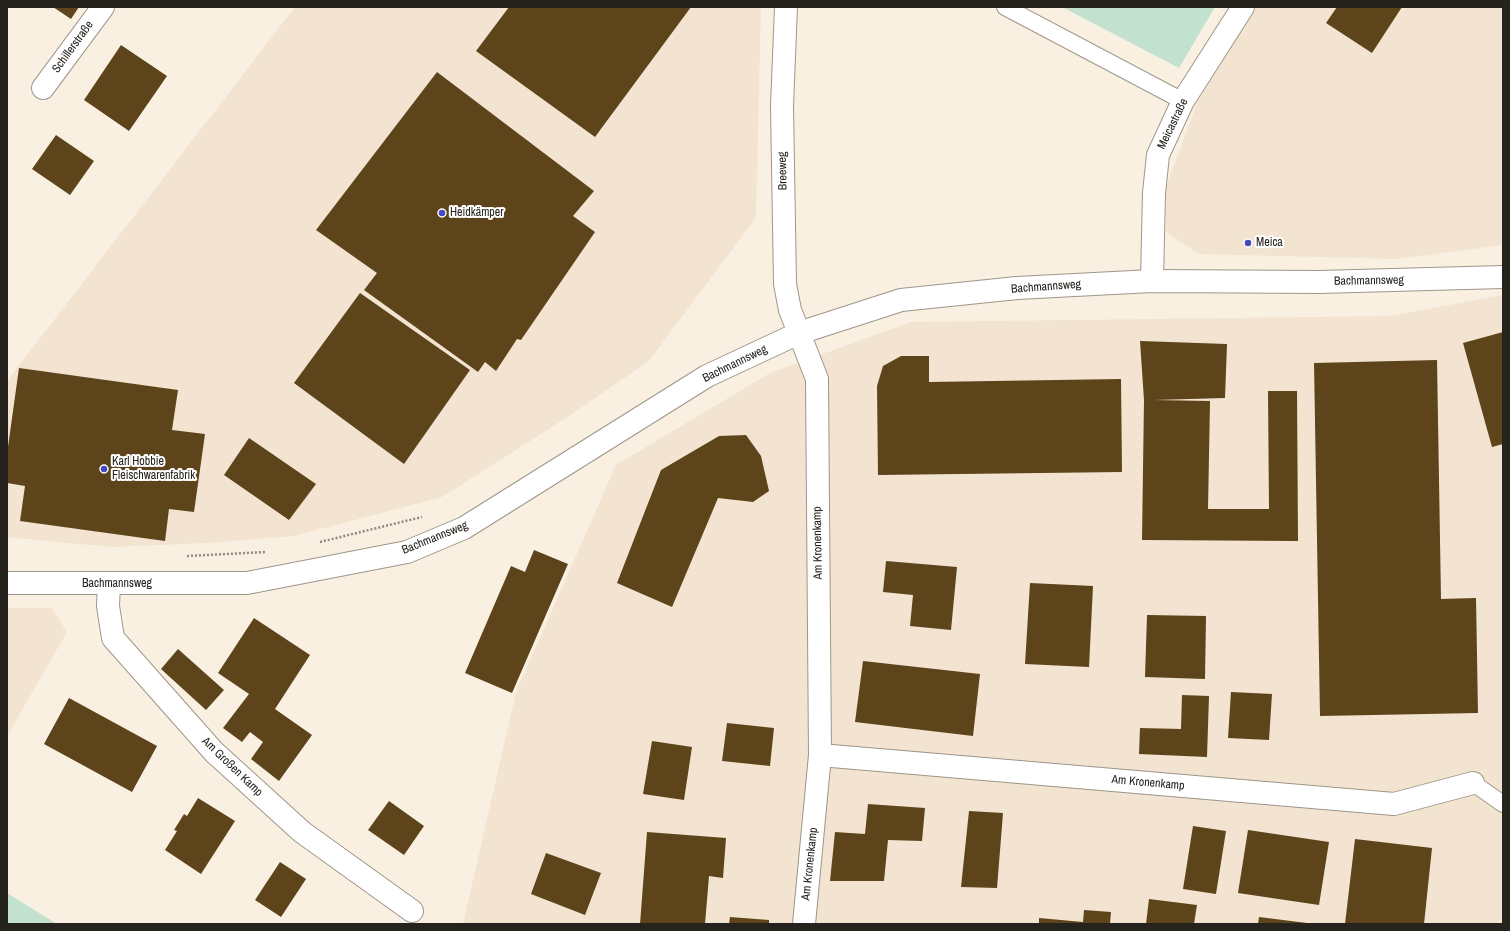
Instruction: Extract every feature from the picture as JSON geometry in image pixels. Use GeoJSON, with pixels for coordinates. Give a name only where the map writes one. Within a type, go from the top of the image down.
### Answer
{"type":"FeatureCollection","features":[{"type":"Feature","properties":{"kind":"street","name":"Schillerstraße"},"geometry":{"type":"LineString","coordinates":[[43,88],[102,7]]}},
{"type":"Feature","properties":{"kind":"street","name":"Breeweg"},"geometry":{"type":"LineString","coordinates":[[786,7],[782,106],[785,284],[790,310],[799,333]]}},
{"type":"Feature","properties":{"kind":"street","name":"Meicastraße"},"geometry":{"type":"LineString","coordinates":[[1152,281],[1154,193],[1158,155],[1183,101],[1243,7]]}},
{"type":"Feature","properties":{"kind":"street","name":"Bachmannsweg"},"geometry":{"type":"LineString","coordinates":[[7,583],[247,583],[408,552],[464,528],[707,376],[799,333],[901,300],[1017,288],[1152,281],[1319,282],[1503,277]]}},
{"type":"Feature","properties":{"kind":"street","name":"Am Kronenkamp"},"geometry":{"type":"LineString","coordinates":[[799,333],[817,379],[820,755],[804,924]]}},
{"type":"Feature","properties":{"kind":"street","name":"Am Großen Kamp"},"geometry":{"type":"LineString","coordinates":[[109,584],[108,606],[113,638],[214,752],[302,832],[412,911]]}},
{"type":"Feature","properties":{"kind":"street","name":"Am Kronenkamp"},"geometry":{"type":"LineString","coordinates":[[820,755],[1394,804],[1473,783]]}},
{"type":"Feature","properties":{"kind":"lane"},"geometry":{"type":"LineString","coordinates":[[1005,7],[1183,101]]}},
{"type":"Feature","properties":{"kind":"lane"},"geometry":{"type":"LineString","coordinates":[[1473,783],[1503,804]]}},
{"type":"Feature","properties":{"kind":"shaded area"},"geometry":{"type":"Polygon","coordinates":[[[295,7],[761,7],[756,218],[649,361],[566,418],[442,497],[294,536],[208,543],[111,547],[7,537],[7,381],[295,7]]]}},
{"type":"Feature","properties":{"kind":"shaded area"},"geometry":{"type":"Polygon","coordinates":[[[1255,7],[1503,7],[1503,245],[1397,259],[1199,254],[1166,232],[1166,187],[1197,103],[1255,7]]]}},
{"type":"Feature","properties":{"kind":"shaded area"},"geometry":{"type":"Polygon","coordinates":[[[1503,295],[1503,924],[463,924],[516,692],[616,465],[770,373],[911,322],[1390,316],[1503,295]]]}},
{"type":"Feature","properties":{"kind":"shaded area"},"geometry":{"type":"Polygon","coordinates":[[[7,608],[52,608],[67,632],[7,736],[7,608]]]}},
{"type":"Feature","properties":{"kind":"green space"},"geometry":{"type":"Polygon","coordinates":[[[1062,7],[1215,7],[1179,68],[1062,7]]]}},
{"type":"Feature","properties":{"kind":"green space"},"geometry":{"type":"Polygon","coordinates":[[[7,893],[57,924],[7,924],[7,893]]]}},
{"type":"Feature","properties":{"kind":"building"},"geometry":{"type":"Polygon","coordinates":[[[53,7],[79,7],[71,19],[53,7]]]}},
{"type":"Feature","properties":{"kind":"building"},"geometry":{"type":"Polygon","coordinates":[[[509,7],[691,7],[595,137],[476,51],[509,7]]]}},
{"type":"Feature","properties":{"kind":"building"},"geometry":{"type":"Polygon","coordinates":[[[1337,7],[1402,7],[1372,53],[1326,23],[1337,7]]]}},
{"type":"Feature","properties":{"kind":"building"},"geometry":{"type":"Polygon","coordinates":[[[121,45],[167,76],[129,131],[84,100],[121,45]]]}},
{"type":"Feature","properties":{"kind":"building"},"geometry":{"type":"Polygon","coordinates":[[[437,72],[594,191],[573,216],[595,232],[521,340],[517,339],[496,371],[485,362],[478,372],[364,290],[377,273],[316,230],[437,72]]]}},
{"type":"Feature","properties":{"kind":"building"},"geometry":{"type":"Polygon","coordinates":[[[56,135],[94,161],[70,195],[32,169],[56,135]]]}},
{"type":"Feature","properties":{"kind":"building"},"geometry":{"type":"Polygon","coordinates":[[[360,293],[470,370],[404,464],[294,383],[360,293]]]}},
{"type":"Feature","properties":{"kind":"building"},"geometry":{"type":"Polygon","coordinates":[[[1503,332],[1503,444],[1492,447],[1463,343],[1503,332]]]}},
{"type":"Feature","properties":{"kind":"building"},"geometry":{"type":"Polygon","coordinates":[[[1140,341],[1227,344],[1225,398],[1154,400],[1210,401],[1208,509],[1269,509],[1268,391],[1297,391],[1298,541],[1142,540],[1144,400],[1140,341]]]}},
{"type":"Feature","properties":{"kind":"building"},"geometry":{"type":"Polygon","coordinates":[[[901,356],[929,356],[929,382],[1121,379],[1122,472],[878,475],[877,386],[883,366],[901,356]]]}},
{"type":"Feature","properties":{"kind":"building"},"geometry":{"type":"Polygon","coordinates":[[[1437,360],[1441,599],[1476,598],[1478,713],[1320,716],[1314,363],[1437,360]]]}},
{"type":"Feature","properties":{"kind":"building","name":"Karl Hobbie Fleischwarenfabrik"},"geometry":{"type":"Polygon","coordinates":[[[19,368],[178,390],[172,430],[205,434],[194,512],[169,509],[165,541],[20,521],[25,486],[7,483],[7,454],[19,368]]]}},
{"type":"Feature","properties":{"kind":"building"},"geometry":{"type":"Polygon","coordinates":[[[746,435],[761,456],[769,491],[753,502],[718,498],[672,607],[617,583],[661,470],[719,436],[746,435]]]}},
{"type":"Feature","properties":{"kind":"building"},"geometry":{"type":"Polygon","coordinates":[[[249,438],[316,484],[289,520],[224,475],[249,438]]]}},
{"type":"Feature","properties":{"kind":"building"},"geometry":{"type":"Polygon","coordinates":[[[534,550],[568,564],[512,693],[465,673],[511,566],[525,572],[534,550]]]}},
{"type":"Feature","properties":{"kind":"building"},"geometry":{"type":"Polygon","coordinates":[[[886,561],[957,567],[951,630],[910,626],[913,595],[883,592],[886,561]]]}},
{"type":"Feature","properties":{"kind":"building"},"geometry":{"type":"Polygon","coordinates":[[[1030,583],[1093,586],[1089,667],[1025,664],[1030,583]]]}},
{"type":"Feature","properties":{"kind":"building"},"geometry":{"type":"Polygon","coordinates":[[[1147,615],[1206,616],[1205,679],[1145,677],[1147,615]]]}},
{"type":"Feature","properties":{"kind":"building"},"geometry":{"type":"Polygon","coordinates":[[[254,618],[310,655],[275,709],[312,735],[279,781],[251,759],[263,742],[250,732],[242,742],[223,728],[249,694],[218,673],[254,618]]]}},
{"type":"Feature","properties":{"kind":"building"},"geometry":{"type":"Polygon","coordinates":[[[178,649],[224,690],[206,710],[161,669],[178,649]]]}},
{"type":"Feature","properties":{"kind":"building"},"geometry":{"type":"Polygon","coordinates":[[[863,661],[980,674],[973,736],[855,722],[863,661]]]}},
{"type":"Feature","properties":{"kind":"building"},"geometry":{"type":"Polygon","coordinates":[[[1231,692],[1272,694],[1269,740],[1228,738],[1231,692]]]}},
{"type":"Feature","properties":{"kind":"building"},"geometry":{"type":"Polygon","coordinates":[[[1182,695],[1209,696],[1207,757],[1139,754],[1140,728],[1181,729],[1182,695]]]}},
{"type":"Feature","properties":{"kind":"building"},"geometry":{"type":"Polygon","coordinates":[[[69,698],[157,746],[132,792],[44,744],[69,698]]]}},
{"type":"Feature","properties":{"kind":"building"},"geometry":{"type":"Polygon","coordinates":[[[727,723],[774,728],[770,766],[722,761],[727,723]]]}},
{"type":"Feature","properties":{"kind":"building"},"geometry":{"type":"Polygon","coordinates":[[[652,741],[692,747],[684,800],[643,794],[652,741]]]}},
{"type":"Feature","properties":{"kind":"building"},"geometry":{"type":"Polygon","coordinates":[[[198,798],[235,821],[201,874],[165,850],[177,831],[174,830],[184,814],[187,816],[198,798]]]}},
{"type":"Feature","properties":{"kind":"building"},"geometry":{"type":"Polygon","coordinates":[[[389,801],[424,826],[404,855],[368,830],[389,801]]]}},
{"type":"Feature","properties":{"kind":"building"},"geometry":{"type":"Polygon","coordinates":[[[868,804],[925,808],[922,841],[888,840],[884,881],[830,881],[835,832],[865,834],[868,804]]]}},
{"type":"Feature","properties":{"kind":"building"},"geometry":{"type":"Polygon","coordinates":[[[969,811],[1003,813],[997,888],[961,887],[969,811]]]}},
{"type":"Feature","properties":{"kind":"building"},"geometry":{"type":"Polygon","coordinates":[[[1193,826],[1226,831],[1216,894],[1183,889],[1193,826]]]}},
{"type":"Feature","properties":{"kind":"building"},"geometry":{"type":"Polygon","coordinates":[[[1248,830],[1329,842],[1319,905],[1238,893],[1248,830]]]}},
{"type":"Feature","properties":{"kind":"building"},"geometry":{"type":"Polygon","coordinates":[[[647,832],[726,838],[723,878],[709,876],[705,924],[640,924],[647,832]]]}},
{"type":"Feature","properties":{"kind":"building"},"geometry":{"type":"Polygon","coordinates":[[[1355,839],[1432,848],[1424,924],[1345,924],[1355,839]]]}},
{"type":"Feature","properties":{"kind":"building"},"geometry":{"type":"Polygon","coordinates":[[[546,853],[601,873],[585,915],[531,894],[546,853]]]}},
{"type":"Feature","properties":{"kind":"building"},"geometry":{"type":"Polygon","coordinates":[[[280,862],[306,879],[281,917],[255,900],[280,862]]]}},
{"type":"Feature","properties":{"kind":"building"},"geometry":{"type":"Polygon","coordinates":[[[1149,899],[1197,905],[1194,924],[1146,924],[1149,899]]]}},
{"type":"Feature","properties":{"kind":"building"},"geometry":{"type":"Polygon","coordinates":[[[1084,910],[1111,912],[1110,924],[1039,924],[1039,918],[1083,922],[1084,910]]]}},
{"type":"Feature","properties":{"kind":"building"},"geometry":{"type":"Polygon","coordinates":[[[730,917],[769,920],[769,924],[729,924],[730,917]]]}},
{"type":"Feature","properties":{"kind":"building"},"geometry":{"type":"Polygon","coordinates":[[[1259,917],[1307,923],[1307,924],[1258,924],[1259,917]]]}},
{"type":"Feature","properties":{"kind":"place","name":"Heidkämper"},"geometry":{"type":"Point","coordinates":[442,213]}},
{"type":"Feature","properties":{"kind":"place","name":"Meica"},"geometry":{"type":"Point","coordinates":[1248,243]}},
{"type":"Feature","properties":{"kind":"place","name":"Karl Hobbie Fleischwarenfabrik"},"geometry":{"type":"Point","coordinates":[104,469]}}]}
